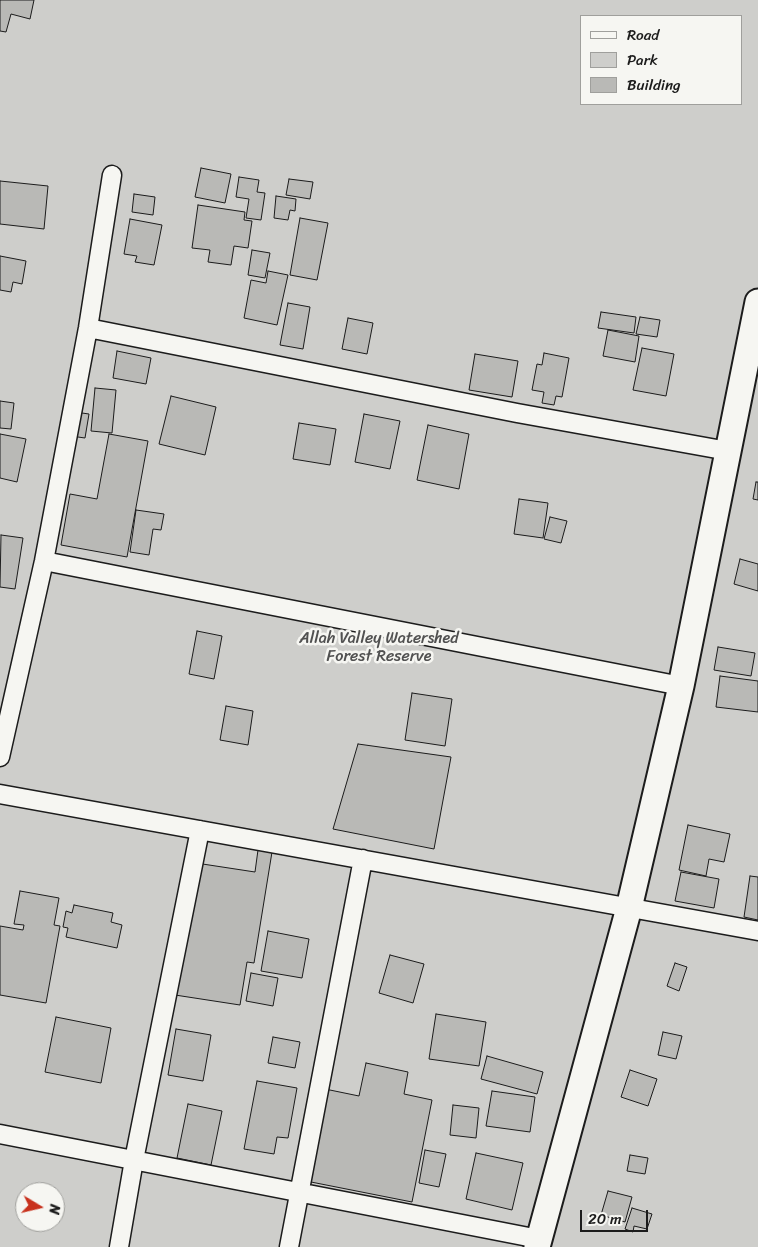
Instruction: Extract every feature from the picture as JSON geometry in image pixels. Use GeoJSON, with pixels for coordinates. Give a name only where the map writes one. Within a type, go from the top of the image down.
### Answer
{"type":"FeatureCollection","features":[{"type":"Feature","properties":{"kind":"street"},"geometry":{"type":"LineString","coordinates":[[0,757],[44,561],[88,328],[112,175]]}},
{"type":"Feature","properties":{"kind":"street"},"geometry":{"type":"LineString","coordinates":[[0,1134],[299,1192],[538,1243],[630,908],[681,686],[758,302]]}},
{"type":"Feature","properties":{"kind":"street"},"geometry":{"type":"LineString","coordinates":[[88,328],[517,413],[728,451]]}},
{"type":"Feature","properties":{"kind":"street"},"geometry":{"type":"LineString","coordinates":[[44,561],[681,686]]}},
{"type":"Feature","properties":{"kind":"street"},"geometry":{"type":"LineString","coordinates":[[0,794],[758,931]]}},
{"type":"Feature","properties":{"kind":"street"},"geometry":{"type":"LineString","coordinates":[[119,1247],[134,1160],[200,830]]}},
{"type":"Feature","properties":{"kind":"street"},"geometry":{"type":"LineString","coordinates":[[289,1247],[363,859]]}},
{"type":"Feature","properties":{"kind":"green space","name":"Allah Valley Watershed Forest Reserve"},"geometry":{"type":"Polygon","coordinates":[[[0,0],[758,0],[758,1247],[0,1247],[0,0]]]}},
{"type":"Feature","properties":{"kind":"building"},"geometry":{"type":"Polygon","coordinates":[[[0,0],[34,0],[30,19],[11,14],[6,32],[0,31],[0,0]]]}},
{"type":"Feature","properties":{"kind":"building"},"geometry":{"type":"Polygon","coordinates":[[[201,168],[231,174],[225,203],[195,197],[201,168]]]}},
{"type":"Feature","properties":{"kind":"building"},"geometry":{"type":"Polygon","coordinates":[[[239,177],[259,180],[257,192],[265,193],[261,220],[246,218],[249,199],[236,197],[239,177]]]}},
{"type":"Feature","properties":{"kind":"building"},"geometry":{"type":"Polygon","coordinates":[[[289,179],[313,182],[310,199],[286,195],[289,179]]]}},
{"type":"Feature","properties":{"kind":"building"},"geometry":{"type":"Polygon","coordinates":[[[0,181],[48,186],[44,229],[0,224],[0,181]]]}},
{"type":"Feature","properties":{"kind":"building"},"geometry":{"type":"Polygon","coordinates":[[[134,194],[155,197],[153,215],[132,212],[134,194]]]}},
{"type":"Feature","properties":{"kind":"building"},"geometry":{"type":"Polygon","coordinates":[[[276,196],[296,199],[295,211],[290,210],[288,220],[274,218],[276,196]]]}},
{"type":"Feature","properties":{"kind":"building"},"geometry":{"type":"Polygon","coordinates":[[[198,205],[245,212],[244,220],[252,221],[248,248],[234,246],[231,265],[208,262],[210,250],[192,248],[198,205]]]}},
{"type":"Feature","properties":{"kind":"building"},"geometry":{"type":"Polygon","coordinates":[[[300,218],[328,223],[317,280],[290,275],[300,218]]]}},
{"type":"Feature","properties":{"kind":"building"},"geometry":{"type":"Polygon","coordinates":[[[130,219],[162,225],[154,265],[135,262],[137,256],[124,254],[130,219]]]}},
{"type":"Feature","properties":{"kind":"building"},"geometry":{"type":"Polygon","coordinates":[[[252,250],[270,253],[265,278],[248,275],[252,250]]]}},
{"type":"Feature","properties":{"kind":"building"},"geometry":{"type":"Polygon","coordinates":[[[0,256],[26,261],[22,284],[13,282],[11,292],[0,290],[0,256]]]}},
{"type":"Feature","properties":{"kind":"building"},"geometry":{"type":"Polygon","coordinates":[[[268,271],[288,275],[277,325],[244,318],[251,280],[266,283],[268,271]]]}},
{"type":"Feature","properties":{"kind":"building"},"geometry":{"type":"Polygon","coordinates":[[[288,303],[310,307],[303,349],[280,345],[288,303]]]}},
{"type":"Feature","properties":{"kind":"building"},"geometry":{"type":"Polygon","coordinates":[[[601,312],[636,317],[634,333],[598,328],[601,312]]]}},
{"type":"Feature","properties":{"kind":"building"},"geometry":{"type":"Polygon","coordinates":[[[640,317],[660,320],[657,337],[636,334],[640,317]]]}},
{"type":"Feature","properties":{"kind":"building"},"geometry":{"type":"Polygon","coordinates":[[[348,318],[373,323],[367,354],[342,349],[348,318]]]}},
{"type":"Feature","properties":{"kind":"building"},"geometry":{"type":"Polygon","coordinates":[[[608,330],[639,336],[635,362],[603,356],[608,330]]]}},
{"type":"Feature","properties":{"kind":"building"},"geometry":{"type":"Polygon","coordinates":[[[642,348],[674,354],[666,396],[633,390],[642,348]]]}},
{"type":"Feature","properties":{"kind":"building"},"geometry":{"type":"Polygon","coordinates":[[[117,351],[151,358],[146,384],[113,378],[117,351]]]}},
{"type":"Feature","properties":{"kind":"building"},"geometry":{"type":"Polygon","coordinates":[[[544,353],[569,358],[562,397],[556,396],[554,405],[542,403],[544,392],[532,390],[537,364],[542,365],[544,353]]]}},
{"type":"Feature","properties":{"kind":"building"},"geometry":{"type":"Polygon","coordinates":[[[475,354],[518,361],[512,397],[469,390],[475,354]]]}},
{"type":"Feature","properties":{"kind":"building"},"geometry":{"type":"Polygon","coordinates":[[[95,388],[116,390],[112,433],[91,431],[95,388]]]}},
{"type":"Feature","properties":{"kind":"building"},"geometry":{"type":"Polygon","coordinates":[[[171,396],[216,407],[205,455],[159,444],[171,396]]]}},
{"type":"Feature","properties":{"kind":"building"},"geometry":{"type":"Polygon","coordinates":[[[0,401],[14,403],[11,429],[0,428],[0,401]]]}},
{"type":"Feature","properties":{"kind":"building"},"geometry":{"type":"Polygon","coordinates":[[[75,412],[89,414],[85,438],[71,436],[75,412]]]}},
{"type":"Feature","properties":{"kind":"building"},"geometry":{"type":"Polygon","coordinates":[[[364,414],[400,421],[390,469],[355,462],[364,414]]]}},
{"type":"Feature","properties":{"kind":"building"},"geometry":{"type":"Polygon","coordinates":[[[299,423],[336,429],[330,465],[293,459],[299,423]]]}},
{"type":"Feature","properties":{"kind":"building"},"geometry":{"type":"Polygon","coordinates":[[[428,425],[469,434],[459,489],[417,480],[428,425]]]}},
{"type":"Feature","properties":{"kind":"building"},"geometry":{"type":"Polygon","coordinates":[[[0,434],[26,439],[17,482],[0,478],[0,434]]]}},
{"type":"Feature","properties":{"kind":"building"},"geometry":{"type":"Polygon","coordinates":[[[109,434],[148,441],[127,557],[61,545],[70,494],[97,499],[109,434]]]}},
{"type":"Feature","properties":{"kind":"building"},"geometry":{"type":"Polygon","coordinates":[[[756,482],[758,482],[758,500],[753,499],[756,482]]]}},
{"type":"Feature","properties":{"kind":"building"},"geometry":{"type":"Polygon","coordinates":[[[519,499],[548,503],[543,538],[514,534],[519,499]]]}},
{"type":"Feature","properties":{"kind":"building"},"geometry":{"type":"Polygon","coordinates":[[[136,510],[164,514],[161,530],[153,529],[149,555],[130,552],[136,510]]]}},
{"type":"Feature","properties":{"kind":"building"},"geometry":{"type":"Polygon","coordinates":[[[550,517],[567,521],[561,543],[544,539],[550,517]]]}},
{"type":"Feature","properties":{"kind":"building"},"geometry":{"type":"Polygon","coordinates":[[[1,535],[23,538],[15,589],[0,587],[1,535]]]}},
{"type":"Feature","properties":{"kind":"building"},"geometry":{"type":"Polygon","coordinates":[[[740,559],[758,564],[758,591],[734,584],[740,559]]]}},
{"type":"Feature","properties":{"kind":"building"},"geometry":{"type":"Polygon","coordinates":[[[197,631],[222,636],[214,679],[189,674],[197,631]]]}},
{"type":"Feature","properties":{"kind":"building"},"geometry":{"type":"Polygon","coordinates":[[[718,647],[755,653],[751,676],[714,670],[718,647]]]}},
{"type":"Feature","properties":{"kind":"building"},"geometry":{"type":"Polygon","coordinates":[[[720,676],[758,681],[758,712],[716,707],[720,676]]]}},
{"type":"Feature","properties":{"kind":"building"},"geometry":{"type":"Polygon","coordinates":[[[412,693],[452,699],[445,746],[405,740],[412,693]]]}},
{"type":"Feature","properties":{"kind":"building"},"geometry":{"type":"Polygon","coordinates":[[[226,706],[253,711],[248,745],[220,740],[226,706]]]}},
{"type":"Feature","properties":{"kind":"building"},"geometry":{"type":"Polygon","coordinates":[[[358,744],[451,757],[434,849],[333,829],[358,744]]]}},
{"type":"Feature","properties":{"kind":"building"},"geometry":{"type":"Polygon","coordinates":[[[688,825],[730,834],[724,862],[709,859],[706,876],[679,870],[688,825]]]}},
{"type":"Feature","properties":{"kind":"building"},"geometry":{"type":"Polygon","coordinates":[[[258,850],[272,852],[254,963],[247,962],[240,1005],[175,995],[196,863],[255,872],[258,850]]]}},
{"type":"Feature","properties":{"kind":"building"},"geometry":{"type":"Polygon","coordinates":[[[681,872],[719,879],[714,908],[675,901],[681,872]]]}},
{"type":"Feature","properties":{"kind":"building"},"geometry":{"type":"Polygon","coordinates":[[[750,876],[758,877],[758,920],[744,917],[750,876]]]}},
{"type":"Feature","properties":{"kind":"building"},"geometry":{"type":"Polygon","coordinates":[[[20,891],[59,898],[54,925],[60,926],[46,1003],[0,995],[0,926],[23,930],[24,925],[14,924],[20,891]]]}},
{"type":"Feature","properties":{"kind":"building"},"geometry":{"type":"Polygon","coordinates":[[[74,905],[113,913],[111,922],[122,925],[117,948],[66,937],[68,928],[63,927],[66,911],[72,913],[74,905]]]}},
{"type":"Feature","properties":{"kind":"building"},"geometry":{"type":"Polygon","coordinates":[[[268,931],[309,939],[302,978],[261,971],[268,931]]]}},
{"type":"Feature","properties":{"kind":"building"},"geometry":{"type":"Polygon","coordinates":[[[390,955],[424,964],[413,1003],[379,993],[390,955]]]}},
{"type":"Feature","properties":{"kind":"building"},"geometry":{"type":"Polygon","coordinates":[[[675,963],[687,967],[679,991],[667,986],[675,963]]]}},
{"type":"Feature","properties":{"kind":"building"},"geometry":{"type":"Polygon","coordinates":[[[251,973],[278,978],[273,1006],[246,1001],[251,973]]]}},
{"type":"Feature","properties":{"kind":"building"},"geometry":{"type":"Polygon","coordinates":[[[436,1014],[486,1022],[479,1066],[429,1059],[436,1014]]]}},
{"type":"Feature","properties":{"kind":"building"},"geometry":{"type":"Polygon","coordinates":[[[56,1017],[111,1028],[101,1083],[45,1072],[56,1017]]]}},
{"type":"Feature","properties":{"kind":"building"},"geometry":{"type":"Polygon","coordinates":[[[176,1029],[211,1035],[203,1081],[168,1075],[176,1029]]]}},
{"type":"Feature","properties":{"kind":"building"},"geometry":{"type":"Polygon","coordinates":[[[663,1032],[682,1036],[676,1059],[658,1055],[663,1032]]]}},
{"type":"Feature","properties":{"kind":"building"},"geometry":{"type":"Polygon","coordinates":[[[273,1037],[300,1042],[295,1068],[268,1063],[273,1037]]]}},
{"type":"Feature","properties":{"kind":"building"},"geometry":{"type":"Polygon","coordinates":[[[487,1056],[543,1072],[537,1094],[481,1079],[487,1056]]]}},
{"type":"Feature","properties":{"kind":"building"},"geometry":{"type":"Polygon","coordinates":[[[366,1063],[408,1072],[404,1094],[432,1100],[412,1202],[306,1181],[325,1089],[359,1096],[366,1063]]]}},
{"type":"Feature","properties":{"kind":"building"},"geometry":{"type":"Polygon","coordinates":[[[630,1070],[657,1079],[648,1106],[621,1097],[630,1070]]]}},
{"type":"Feature","properties":{"kind":"building"},"geometry":{"type":"Polygon","coordinates":[[[257,1081],[297,1088],[288,1138],[277,1137],[274,1154],[244,1149],[257,1081]]]}},
{"type":"Feature","properties":{"kind":"building"},"geometry":{"type":"Polygon","coordinates":[[[492,1091],[535,1097],[530,1132],[486,1126],[492,1091]]]}},
{"type":"Feature","properties":{"kind":"building"},"geometry":{"type":"Polygon","coordinates":[[[188,1104],[222,1111],[211,1165],[177,1158],[188,1104]]]}},
{"type":"Feature","properties":{"kind":"building"},"geometry":{"type":"Polygon","coordinates":[[[453,1105],[479,1108],[476,1138],[450,1135],[453,1105]]]}},
{"type":"Feature","properties":{"kind":"building"},"geometry":{"type":"Polygon","coordinates":[[[425,1150],[446,1154],[439,1187],[419,1183],[425,1150]]]}},
{"type":"Feature","properties":{"kind":"building"},"geometry":{"type":"Polygon","coordinates":[[[476,1153],[523,1163],[512,1210],[466,1199],[476,1153]]]}},
{"type":"Feature","properties":{"kind":"building"},"geometry":{"type":"Polygon","coordinates":[[[630,1155],[648,1158],[645,1174],[627,1171],[630,1155]]]}},
{"type":"Feature","properties":{"kind":"building"},"geometry":{"type":"Polygon","coordinates":[[[608,1191],[632,1197],[625,1222],[601,1215],[608,1191]]]}},
{"type":"Feature","properties":{"kind":"building"},"geometry":{"type":"Polygon","coordinates":[[[632,1208],[652,1214],[647,1229],[634,1226],[633,1232],[625,1229],[632,1208]]]}}]}
